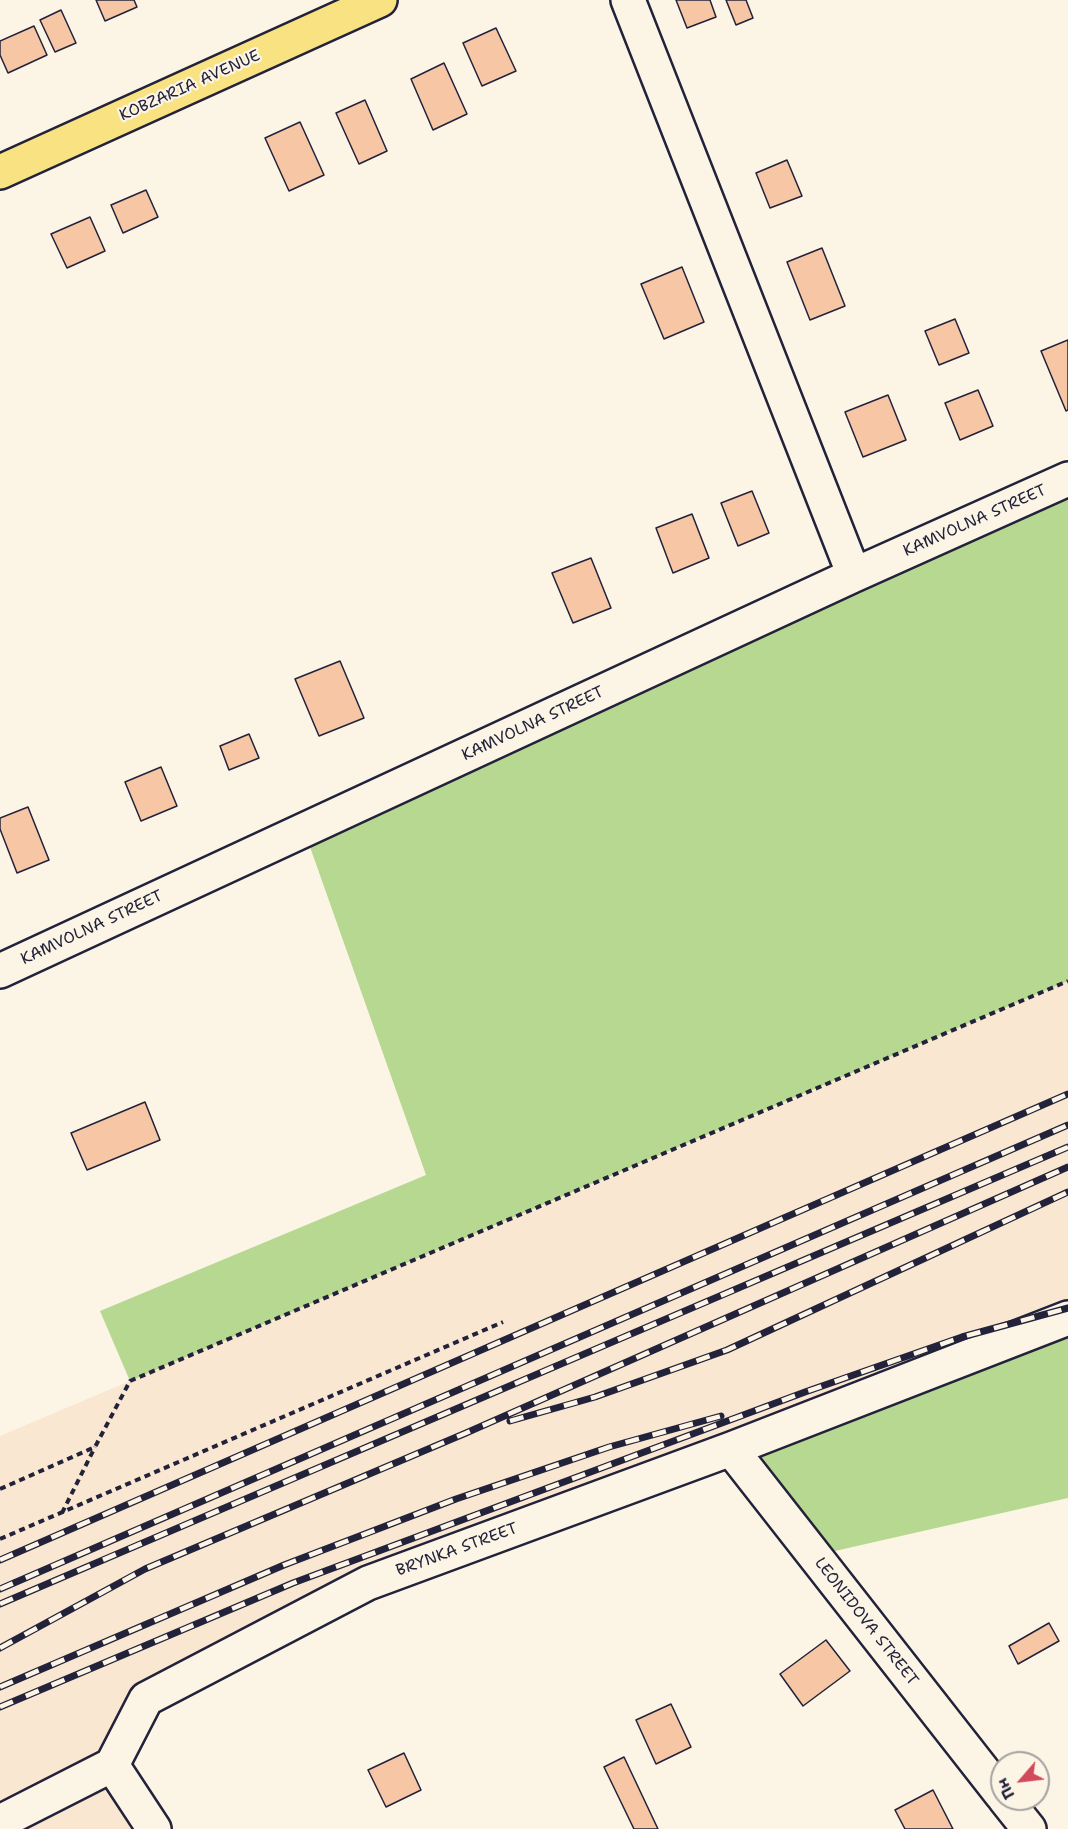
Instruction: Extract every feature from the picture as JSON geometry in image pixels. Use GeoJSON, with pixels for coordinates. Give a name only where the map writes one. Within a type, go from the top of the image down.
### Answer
{"type":"FeatureCollection","features":[{"type":"Feature","properties":{"kind":"main road","name":"KOBZARIA AVENUE"},"geometry":{"type":"LineString","coordinates":[[0,172],[380,0]]}},
{"type":"Feature","properties":{"kind":"street"},"geometry":{"type":"LineString","coordinates":[[628,0],[854,575]]}},
{"type":"Feature","properties":{"kind":"street","name":"KAMVOLNA STREET"},"geometry":{"type":"LineString","coordinates":[[0,971],[854,575],[1068,479]]}},
{"type":"Feature","properties":{"kind":"street","name":"BRYNKA STREET"},"geometry":{"type":"LineString","coordinates":[[112,1765],[146,1699],[368,1583],[731,1449],[1068,1318]]}},
{"type":"Feature","properties":{"kind":"street","name":"LEONIDOVA STREET"},"geometry":{"type":"LineString","coordinates":[[731,1449],[990,1780]]}},
{"type":"Feature","properties":{"kind":"street"},"geometry":{"type":"LineString","coordinates":[[0,1822],[112,1765],[154,1829]]}},
{"type":"Feature","properties":{"kind":"street"},"geometry":{"type":"LineString","coordinates":[[1015,1811],[1029,1829]]}},
{"type":"Feature","properties":{"kind":"path"},"geometry":{"type":"LineString","coordinates":[[62,1513],[130,1381],[1068,981]]}},
{"type":"Feature","properties":{"kind":"path"},"geometry":{"type":"LineString","coordinates":[[0,1539],[502,1322]]}},
{"type":"Feature","properties":{"kind":"path"},"geometry":{"type":"LineString","coordinates":[[0,1489],[95,1448]]}},
{"type":"Feature","properties":{"kind":"shaded area"},"geometry":{"type":"Polygon","coordinates":[[[1068,981],[1068,1318],[368,1583],[146,1699],[112,1765],[154,1829],[0,1829],[0,1436],[1068,981]]]}},
{"type":"Feature","properties":{"kind":"green space"},"geometry":{"type":"Polygon","coordinates":[[[1068,479],[1068,981],[130,1381],[100,1311],[426,1175],[304,830],[1068,479]]]}},
{"type":"Feature","properties":{"kind":"green space"},"geometry":{"type":"Polygon","coordinates":[[[1068,1318],[1068,1498],[813,1556],[731,1449],[1068,1318]]]}},
{"type":"Feature","properties":{"kind":"building"},"geometry":{"type":"Polygon","coordinates":[[[96,0],[134,0],[137,7],[105,21],[96,0]]]}},
{"type":"Feature","properties":{"kind":"building"},"geometry":{"type":"Polygon","coordinates":[[[676,0],[710,0],[716,17],[687,28],[676,0]]]}},
{"type":"Feature","properties":{"kind":"building"},"geometry":{"type":"Polygon","coordinates":[[[726,0],[746,0],[753,18],[736,25],[726,0]]]}},
{"type":"Feature","properties":{"kind":"building"},"geometry":{"type":"Polygon","coordinates":[[[61,10],[76,43],[55,52],[40,20],[61,10]]]}},
{"type":"Feature","properties":{"kind":"building"},"geometry":{"type":"Polygon","coordinates":[[[34,26],[47,55],[8,73],[0,55],[0,41],[34,26]]]}},
{"type":"Feature","properties":{"kind":"building"},"geometry":{"type":"Polygon","coordinates":[[[496,28],[516,71],[482,86],[463,43],[496,28]]]}},
{"type":"Feature","properties":{"kind":"building"},"geometry":{"type":"Polygon","coordinates":[[[444,63],[467,114],[433,130],[411,79],[444,63]]]}},
{"type":"Feature","properties":{"kind":"building"},"geometry":{"type":"Polygon","coordinates":[[[365,100],[387,151],[359,164],[336,113],[365,100]]]}},
{"type":"Feature","properties":{"kind":"building"},"geometry":{"type":"Polygon","coordinates":[[[300,122],[324,175],[289,191],[265,138],[300,122]]]}},
{"type":"Feature","properties":{"kind":"building"},"geometry":{"type":"Polygon","coordinates":[[[787,160],[802,196],[770,208],[756,173],[787,160]]]}},
{"type":"Feature","properties":{"kind":"building"},"geometry":{"type":"Polygon","coordinates":[[[146,190],[158,217],[123,233],[111,205],[146,190]]]}},
{"type":"Feature","properties":{"kind":"building"},"geometry":{"type":"Polygon","coordinates":[[[90,217],[105,251],[67,268],[51,234],[90,217]]]}},
{"type":"Feature","properties":{"kind":"building"},"geometry":{"type":"Polygon","coordinates":[[[822,248],[845,306],[810,320],[787,262],[822,248]]]}},
{"type":"Feature","properties":{"kind":"building"},"geometry":{"type":"Polygon","coordinates":[[[682,267],[704,322],[664,339],[641,284],[682,267]]]}},
{"type":"Feature","properties":{"kind":"building"},"geometry":{"type":"Polygon","coordinates":[[[955,319],[969,353],[939,365],[925,331],[955,319]]]}},
{"type":"Feature","properties":{"kind":"building"},"geometry":{"type":"Polygon","coordinates":[[[1068,340],[1068,410],[1066,411],[1041,351],[1068,340]]]}},
{"type":"Feature","properties":{"kind":"building"},"geometry":{"type":"Polygon","coordinates":[[[978,390],[993,426],[960,440],[945,403],[978,390]]]}},
{"type":"Feature","properties":{"kind":"building"},"geometry":{"type":"Polygon","coordinates":[[[888,395],[906,440],[863,457],[845,412],[888,395]]]}},
{"type":"Feature","properties":{"kind":"building"},"geometry":{"type":"Polygon","coordinates":[[[752,491],[769,533],[738,546],[721,503],[752,491]]]}},
{"type":"Feature","properties":{"kind":"building"},"geometry":{"type":"Polygon","coordinates":[[[692,514],[709,558],[673,573],[656,528],[692,514]]]}},
{"type":"Feature","properties":{"kind":"building"},"geometry":{"type":"Polygon","coordinates":[[[591,558],[611,608],[573,623],[552,573],[591,558]]]}},
{"type":"Feature","properties":{"kind":"building"},"geometry":{"type":"Polygon","coordinates":[[[340,661],[364,718],[319,736],[295,679],[340,661]]]}},
{"type":"Feature","properties":{"kind":"building"},"geometry":{"type":"Polygon","coordinates":[[[249,734],[259,758],[229,770],[220,746],[249,734]]]}},
{"type":"Feature","properties":{"kind":"building"},"geometry":{"type":"Polygon","coordinates":[[[161,767],[177,806],[141,821],[125,782],[161,767]]]}},
{"type":"Feature","properties":{"kind":"building"},"geometry":{"type":"Polygon","coordinates":[[[28,807],[49,860],[17,873],[0,829],[0,818],[28,807]]]}},
{"type":"Feature","properties":{"kind":"building"},"geometry":{"type":"Polygon","coordinates":[[[145,1102],[160,1140],[87,1170],[71,1133],[145,1102]]]}},
{"type":"Feature","properties":{"kind":"building"},"geometry":{"type":"Polygon","coordinates":[[[1049,1623],[1059,1641],[1018,1664],[1009,1646],[1049,1623]]]}},
{"type":"Feature","properties":{"kind":"building"},"geometry":{"type":"Polygon","coordinates":[[[826,1640],[850,1671],[803,1706],[780,1674],[826,1640]]]}},
{"type":"Feature","properties":{"kind":"building"},"geometry":{"type":"Polygon","coordinates":[[[671,1704],[691,1747],[656,1764],[636,1720],[671,1704]]]}},
{"type":"Feature","properties":{"kind":"building"},"geometry":{"type":"Polygon","coordinates":[[[404,1753],[421,1790],[386,1807],[368,1770],[404,1753]]]}},
{"type":"Feature","properties":{"kind":"building"},"geometry":{"type":"Polygon","coordinates":[[[624,1757],[658,1829],[634,1829],[604,1767],[624,1757]]]}},
{"type":"Feature","properties":{"kind":"building"},"geometry":{"type":"Polygon","coordinates":[[[933,1790],[953,1829],[905,1829],[895,1810],[933,1790]]]}},
{"type":"Feature","properties":{"kind":"railway"},"geometry":{"type":"LineString","coordinates":[[0,1560],[1068,1094]]}},
{"type":"Feature","properties":{"kind":"railway"},"geometry":{"type":"LineString","coordinates":[[0,1589],[1068,1125]]}},
{"type":"Feature","properties":{"kind":"railway"},"geometry":{"type":"LineString","coordinates":[[0,1604],[1068,1147]]}},
{"type":"Feature","properties":{"kind":"railway"},"geometry":{"type":"LineString","coordinates":[[0,1648],[145,1569],[466,1433],[1068,1167]]}},
{"type":"Feature","properties":{"kind":"railway"},"geometry":{"type":"LineString","coordinates":[[510,1421],[595,1397],[727,1350],[1068,1192]]}},
{"type":"Feature","properties":{"kind":"railway"},"geometry":{"type":"LineString","coordinates":[[0,1707],[293,1583],[805,1392],[962,1337],[1068,1308]]}},
{"type":"Feature","properties":{"kind":"railway"},"geometry":{"type":"LineString","coordinates":[[0,1687],[284,1565],[456,1499],[609,1447],[721,1416]]}}]}
